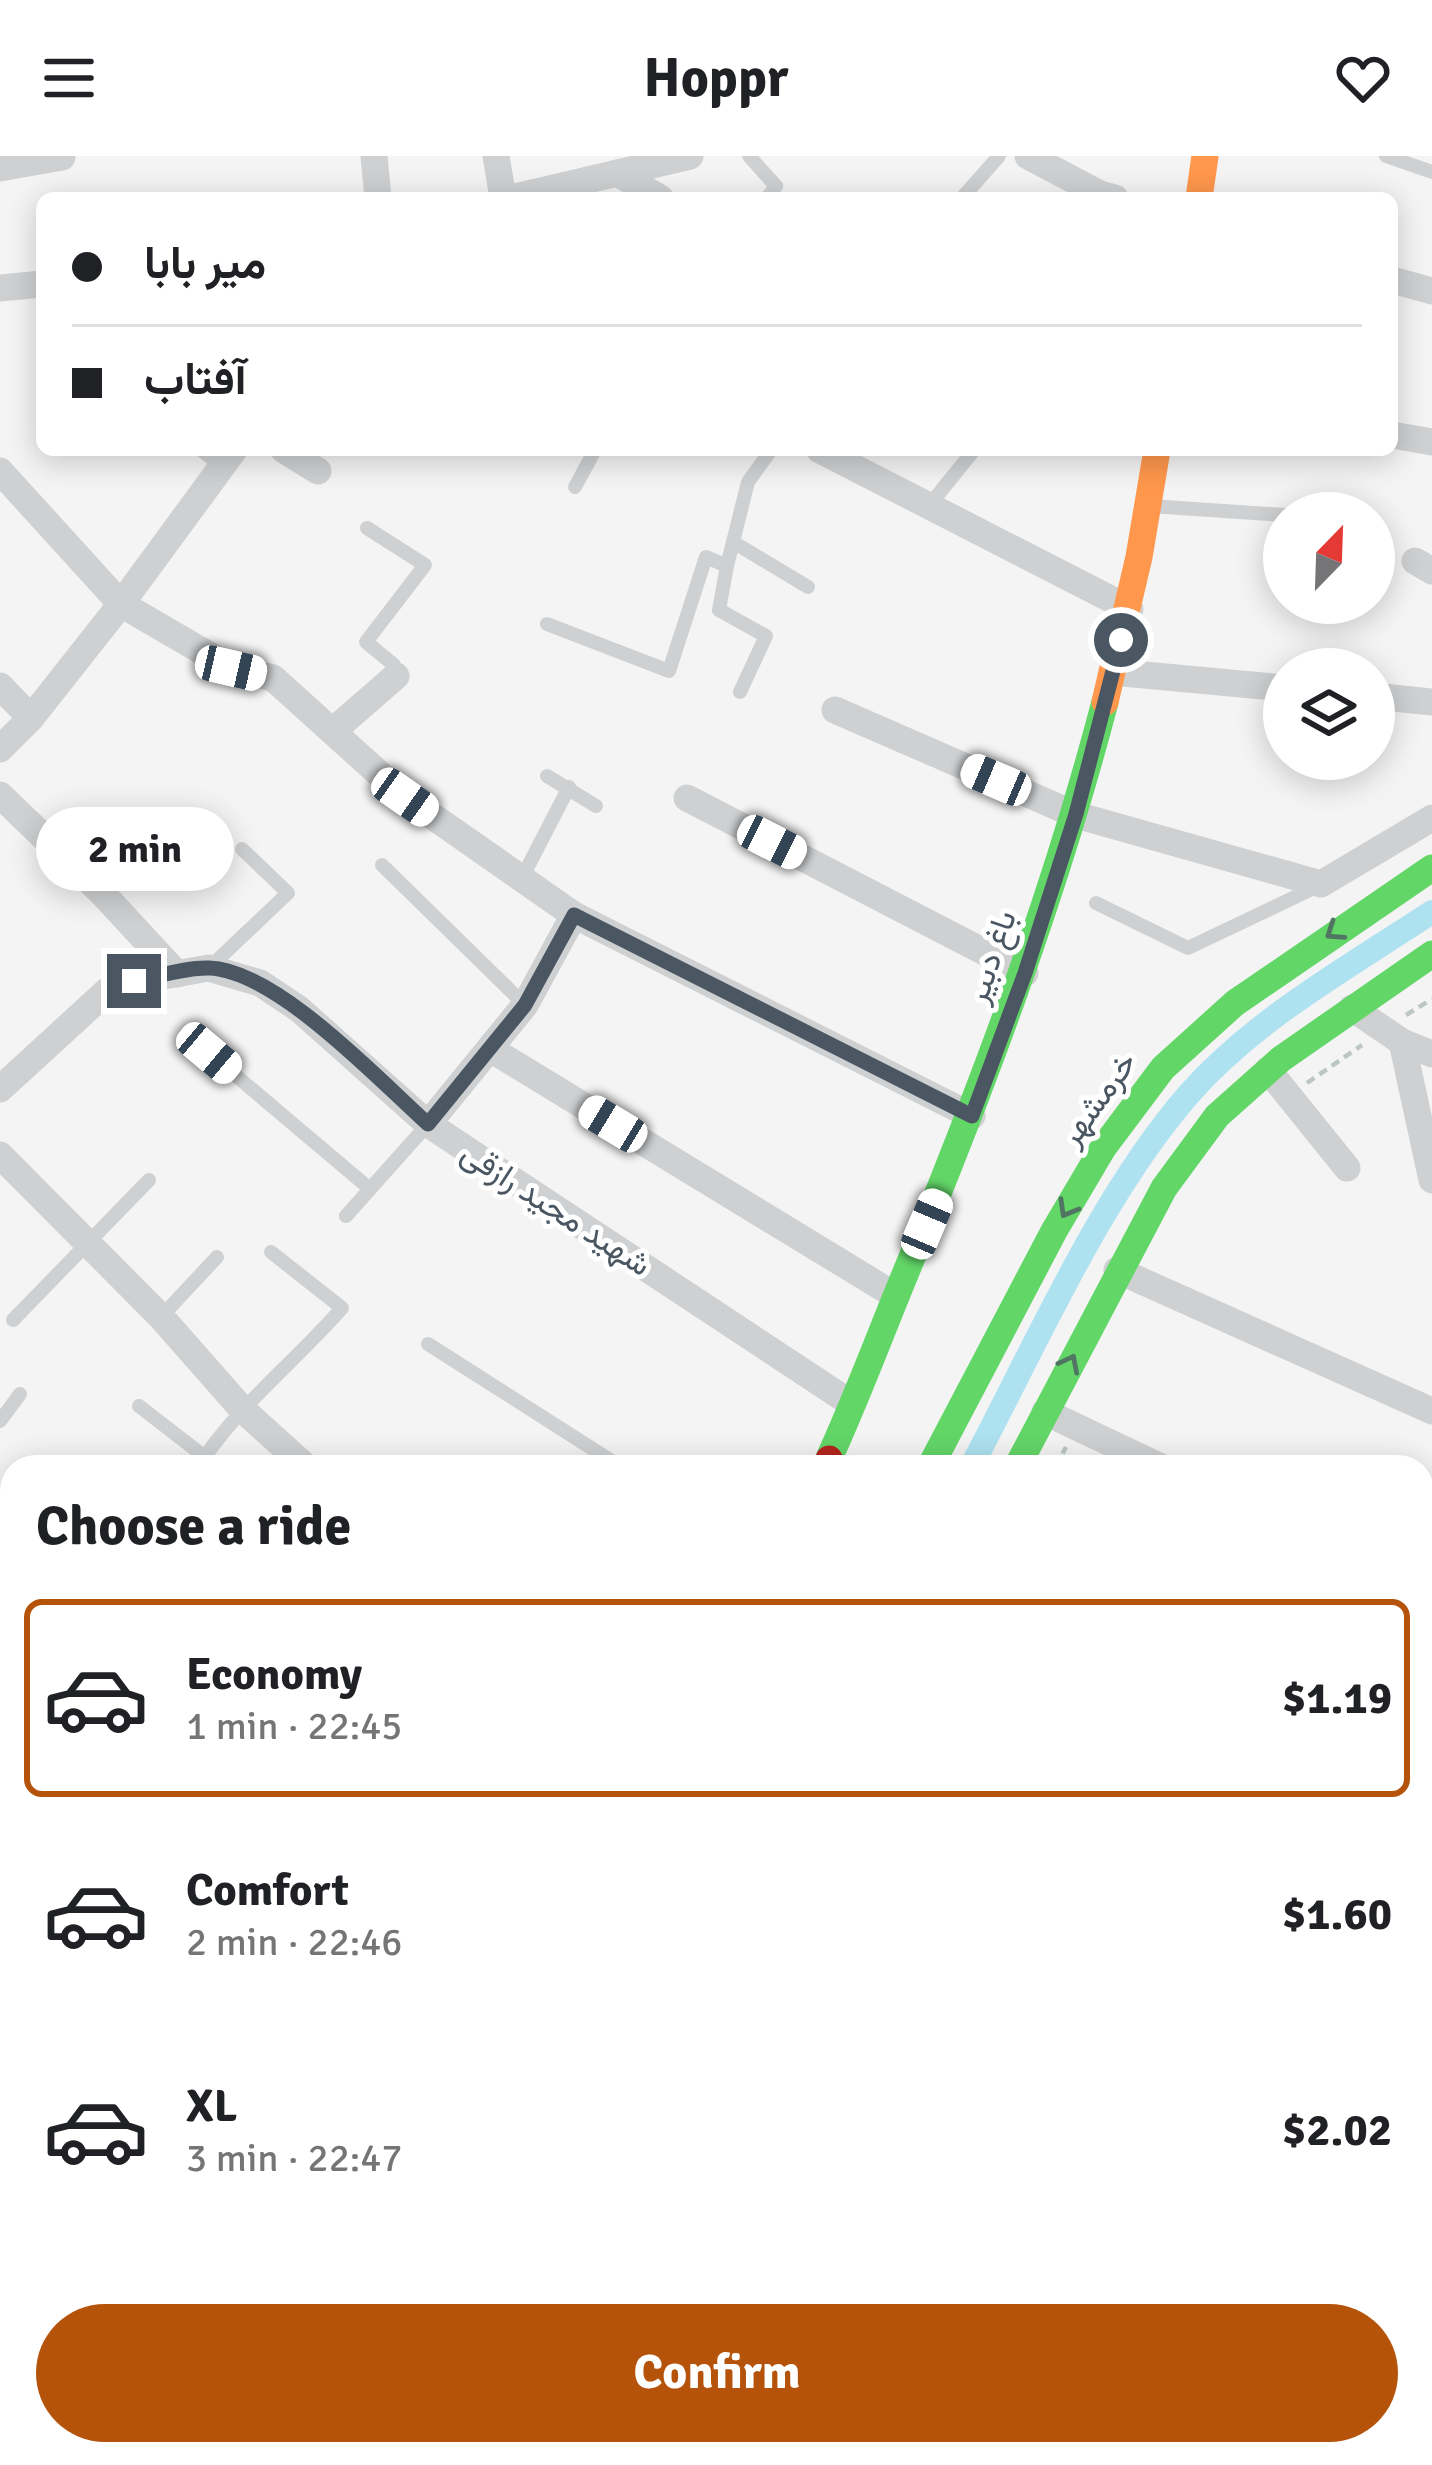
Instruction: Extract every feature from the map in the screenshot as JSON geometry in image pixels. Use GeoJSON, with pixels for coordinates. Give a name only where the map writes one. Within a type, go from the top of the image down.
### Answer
{"type":"FeatureCollection","features":[{"type":"Feature","properties":{"kind":"main road"},"geometry":{"type":"LineString","coordinates":[[1199,192],[1200,157]]}},
{"type":"Feature","properties":{"kind":"main road","name":"باغ دبیر"},"geometry":{"type":"LineString","coordinates":[[832,1455],[972,1116],[1025,973],[1076,814],[1130,609],[1155,456]]}},
{"type":"Feature","properties":{"kind":"main road","name":"خرمشهر"},"geometry":{"type":"LineString","coordinates":[[935,1455],[1054,1231],[1103,1148],[1163,1068],[1235,1003],[1432,868]]}},
{"type":"Feature","properties":{"kind":"main road"},"geometry":{"type":"LineString","coordinates":[[1023,1455],[1117,1270],[1164,1188],[1217,1116],[1268,1070],[1432,954]]}},
{"type":"Feature","properties":{"kind":"street"},"geometry":{"type":"LineString","coordinates":[[374,156],[377,192]]}},
{"type":"Feature","properties":{"kind":"street"},"geometry":{"type":"LineString","coordinates":[[496,156],[505,192]]}},
{"type":"Feature","properties":{"kind":"street"},"geometry":{"type":"LineString","coordinates":[[530,192],[690,156]]}},
{"type":"Feature","properties":{"kind":"street"},"geometry":{"type":"LineString","coordinates":[[1028,156],[1096,192]]}},
{"type":"Feature","properties":{"kind":"street"},"geometry":{"type":"LineString","coordinates":[[0,168],[62,157]]}},
{"type":"Feature","properties":{"kind":"street"},"geometry":{"type":"LineString","coordinates":[[631,166],[655,192]]}},
{"type":"Feature","properties":{"kind":"street"},"geometry":{"type":"LineString","coordinates":[[1398,282],[1432,291]]}},
{"type":"Feature","properties":{"kind":"street"},"geometry":{"type":"LineString","coordinates":[[0,288],[36,285]]}},
{"type":"Feature","properties":{"kind":"street"},"geometry":{"type":"LineString","coordinates":[[1398,436],[1432,442]]}},
{"type":"Feature","properties":{"kind":"street"},"geometry":{"type":"LineString","coordinates":[[0,749],[31,718],[121,604],[220,456]]}},
{"type":"Feature","properties":{"kind":"street"},"geometry":{"type":"LineString","coordinates":[[294,456],[318,471]]}},
{"type":"Feature","properties":{"kind":"street"},"geometry":{"type":"LineString","coordinates":[[831,456],[1130,609]]}},
{"type":"Feature","properties":{"kind":"street"},"geometry":{"type":"LineString","coordinates":[[0,471],[121,604],[231,668],[274,678],[405,797],[574,915],[972,1116]]}},
{"type":"Feature","properties":{"kind":"street"},"geometry":{"type":"LineString","coordinates":[[1112,672],[1263,686]]}},
{"type":"Feature","properties":{"kind":"street"},"geometry":{"type":"LineString","coordinates":[[334,730],[397,676]]}},
{"type":"Feature","properties":{"kind":"street"},"geometry":{"type":"LineString","coordinates":[[0,686],[31,718]]}},
{"type":"Feature","properties":{"kind":"street"},"geometry":{"type":"LineString","coordinates":[[1395,698],[1432,702]]}},
{"type":"Feature","properties":{"kind":"street"},"geometry":{"type":"LineString","coordinates":[[836,710],[1076,814],[1322,884],[1432,818]]}},
{"type":"Feature","properties":{"kind":"street"},"geometry":{"type":"LineString","coordinates":[[0,795],[102,893],[177,974]]}},
{"type":"Feature","properties":{"kind":"street"},"geometry":{"type":"LineString","coordinates":[[687,798],[1025,973]]}},
{"type":"Feature","properties":{"kind":"street"},"geometry":{"type":"LineString","coordinates":[[428,1124],[525,1005],[574,915]]}},
{"type":"Feature","properties":{"kind":"street"},"geometry":{"type":"LineString","coordinates":[[0,1089],[107,991],[134,981],[209,968]]}},
{"type":"Feature","properties":{"kind":"street","name":"شهید مجید رازقی"},"geometry":{"type":"LineString","coordinates":[[209,968],[260,983],[298,1009],[428,1124],[852,1404]]}},
{"type":"Feature","properties":{"kind":"street"},"geometry":{"type":"LineString","coordinates":[[1352,1008],[1393,1036],[1432,1054]]}},
{"type":"Feature","properties":{"kind":"street"},"geometry":{"type":"LineString","coordinates":[[1393,1036],[1432,1180]]}},
{"type":"Feature","properties":{"kind":"street"},"geometry":{"type":"LineString","coordinates":[[492,1050],[896,1295]]}},
{"type":"Feature","properties":{"kind":"street"},"geometry":{"type":"LineString","coordinates":[[1268,1070],[1347,1168]]}},
{"type":"Feature","properties":{"kind":"street"},"geometry":{"type":"LineString","coordinates":[[0,1156],[161,1317],[242,1409],[293,1455]]}},
{"type":"Feature","properties":{"kind":"street"},"geometry":{"type":"LineString","coordinates":[[1117,1270],[1432,1412]]}},
{"type":"Feature","properties":{"kind":"street"},"geometry":{"type":"LineString","coordinates":[[1045,1412],[1136,1455]]}},
{"type":"Feature","properties":{"kind":"lane"},"geometry":{"type":"LineString","coordinates":[[749,156],[776,186],[772,192]]}},
{"type":"Feature","properties":{"kind":"lane"},"geometry":{"type":"LineString","coordinates":[[967,192],[999,156]]}},
{"type":"Feature","properties":{"kind":"lane"},"geometry":{"type":"LineString","coordinates":[[1386,156],[1432,172]]}},
{"type":"Feature","properties":{"kind":"lane"},"geometry":{"type":"LineString","coordinates":[[575,487],[592,456]]}},
{"type":"Feature","properties":{"kind":"lane"},"geometry":{"type":"LineString","coordinates":[[740,692],[766,635],[719,610],[748,482],[767,456]]}},
{"type":"Feature","properties":{"kind":"lane"},"geometry":{"type":"LineString","coordinates":[[928,507],[969,456]]}},
{"type":"Feature","properties":{"kind":"lane"},"geometry":{"type":"LineString","coordinates":[[1150,506],[1263,514]]}},
{"type":"Feature","properties":{"kind":"lane"},"geometry":{"type":"LineString","coordinates":[[367,528],[425,565],[366,642],[394,665],[397,676]]}},
{"type":"Feature","properties":{"kind":"lane"},"geometry":{"type":"LineString","coordinates":[[734,542],[808,587]]}},
{"type":"Feature","properties":{"kind":"lane"},"geometry":{"type":"LineString","coordinates":[[547,624],[669,671],[706,557],[728,566]]}},
{"type":"Feature","properties":{"kind":"lane"},"geometry":{"type":"LineString","coordinates":[[547,776],[596,806]]}},
{"type":"Feature","properties":{"kind":"lane"},"geometry":{"type":"LineString","coordinates":[[522,878],[569,787]]}},
{"type":"Feature","properties":{"kind":"lane"},"geometry":{"type":"LineString","coordinates":[[209,968],[288,893],[242,849]]}},
{"type":"Feature","properties":{"kind":"lane"},"geometry":{"type":"LineString","coordinates":[[382,865],[525,1005]]}},
{"type":"Feature","properties":{"kind":"lane"},"geometry":{"type":"LineString","coordinates":[[1096,904],[1188,948],[1322,884]]}},
{"type":"Feature","properties":{"kind":"lane"},"geometry":{"type":"LineString","coordinates":[[209,1053],[370,1189]]}},
{"type":"Feature","properties":{"kind":"lane"},"geometry":{"type":"LineString","coordinates":[[346,1216],[428,1124]]}},
{"type":"Feature","properties":{"kind":"lane"},"geometry":{"type":"LineString","coordinates":[[14,1320],[149,1180]]}},
{"type":"Feature","properties":{"kind":"lane"},"geometry":{"type":"LineString","coordinates":[[206,1455],[242,1409],[342,1308],[271,1252]]}},
{"type":"Feature","properties":{"kind":"lane"},"geometry":{"type":"LineString","coordinates":[[161,1317],[218,1257]]}},
{"type":"Feature","properties":{"kind":"lane"},"geometry":{"type":"LineString","coordinates":[[428,1344],[602,1455]]}},
{"type":"Feature","properties":{"kind":"lane"},"geometry":{"type":"LineString","coordinates":[[0,1421],[20,1394]]}},
{"type":"Feature","properties":{"kind":"lane"},"geometry":{"type":"LineString","coordinates":[[139,1406],[193,1455]]}},
{"type":"Feature","properties":{"kind":"path"},"geometry":{"type":"LineString","coordinates":[[1288,1096],[1393,1036],[1432,999]]}},
{"type":"Feature","properties":{"kind":"path"},"geometry":{"type":"LineString","coordinates":[[1062,1455],[1076,1426]]}},
{"type":"Feature","properties":{"kind":"waterway"},"geometry":{"type":"LineString","coordinates":[[977,1455],[1098,1225],[1126,1178],[1189,1094],[1273,1018],[1432,912]]}},
{"type":"Feature","properties":{"kind":"traffic: fast"},"geometry":{"type":"LineString","coordinates":[[830,1455],[989,1061],[1040,919],[1105,702]]}},
{"type":"Feature","properties":{"kind":"traffic: fast"},"geometry":{"type":"LineString","coordinates":[[936,1455],[1054,1231],[1103,1148],[1163,1068],[1235,1003],[1432,868]]}},
{"type":"Feature","properties":{"kind":"traffic: fast"},"geometry":{"type":"LineString","coordinates":[[1023,1455],[1164,1188],[1217,1116],[1281,1059],[1432,954]]}},
{"type":"Feature","properties":{"kind":"traffic: slow"},"geometry":{"type":"LineString","coordinates":[[1200,192],[1205,156]]}},
{"type":"Feature","properties":{"kind":"traffic: slow"},"geometry":{"type":"LineString","coordinates":[[1105,702],[1139,557],[1156,456]]}},
{"type":"Feature","properties":{"kind":"route"},"geometry":{"type":"LineString","coordinates":[[134,981],[209,968],[260,983],[298,1009],[428,1124],[525,1005],[574,915],[972,1116],[1076,814],[1121,640]]}}]}
